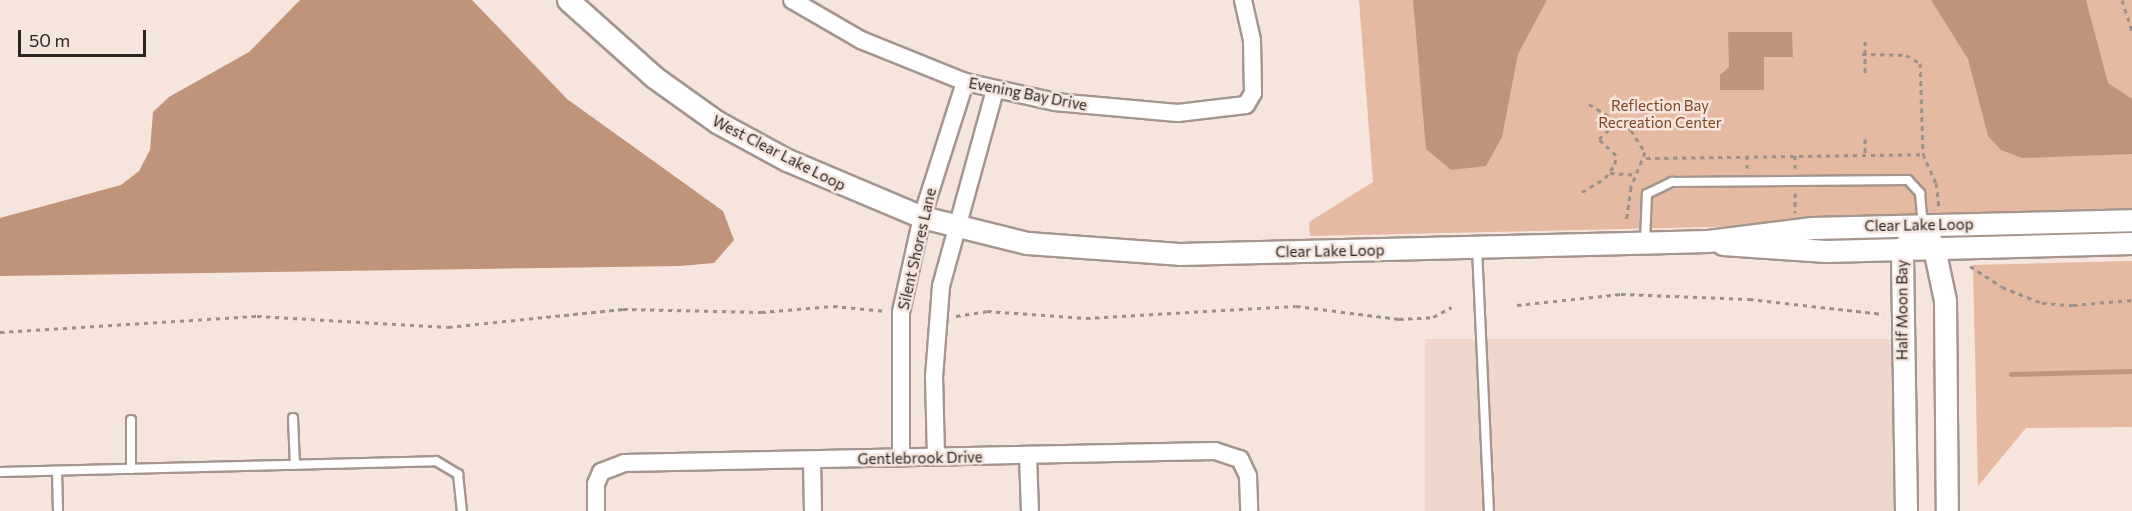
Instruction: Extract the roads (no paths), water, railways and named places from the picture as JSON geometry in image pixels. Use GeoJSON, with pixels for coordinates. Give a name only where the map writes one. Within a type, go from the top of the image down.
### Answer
{"type":"FeatureCollection","features":[{"type":"Feature","properties":{"kind":"street","name":"West Clear Lake Loop"},"geometry":{"type":"LineString","coordinates":[[568,0],[654,77],[717,122],[842,186],[922,217],[955,225]]}},
{"type":"Feature","properties":{"kind":"street","name":"Evening Bay Drive"},"geometry":{"type":"LineString","coordinates":[[792,0],[861,40],[965,82],[995,90],[1120,111],[1178,113],[1246,105],[1253,93],[1252,40],[1244,0]]}},
{"type":"Feature","properties":{"kind":"street","name":"Silent Shores Lane"},"geometry":{"type":"LineString","coordinates":[[901,458],[901,312],[922,217],[965,82]]}},
{"type":"Feature","properties":{"kind":"street","name":"Silent Shores Lane"},"geometry":{"type":"LineString","coordinates":[[936,457],[934,377],[941,286],[955,225],[995,90]]}},
{"type":"Feature","properties":{"kind":"street","name":"Clear Lake Loop"},"geometry":{"type":"LineString","coordinates":[[955,225],[1027,243],[1100,251],[1477,248],[1645,243],[1708,241],[1765,231],[2132,220]]}},
{"type":"Feature","properties":{"kind":"street"},"geometry":{"type":"LineString","coordinates":[[1923,225],[1934,248],[1945,300],[1947,511]]}},
{"type":"Feature","properties":{"kind":"street","name":"Half Moon Bay"},"geometry":{"type":"LineString","coordinates":[[1906,511],[1902,249],[1923,225]]}},
{"type":"Feature","properties":{"kind":"street","name":"Clear Lake Loop"},"geometry":{"type":"LineString","coordinates":[[1708,241],[1752,249],[1902,249],[2132,243]]}},
{"type":"Feature","properties":{"kind":"street","name":"Gentlebrook Drive"},"geometry":{"type":"LineString","coordinates":[[596,511],[596,484],[601,472],[624,463],[1215,451],[1230,452],[1240,459],[1248,476],[1249,511]]}},
{"type":"Feature","properties":{"kind":"street"},"geometry":{"type":"LineString","coordinates":[[1028,456],[1030,511]]}},
{"type":"Feature","properties":{"kind":"street"},"geometry":{"type":"LineString","coordinates":[[812,460],[813,511]]}},
{"type":"Feature","properties":{"kind":"lane"},"geometry":{"type":"LineString","coordinates":[[1645,243],[1647,194],[1672,182],[1908,180],[1920,193],[1923,225]]}},
{"type":"Feature","properties":{"kind":"lane"},"geometry":{"type":"LineString","coordinates":[[1477,248],[1489,511]]}},
{"type":"Feature","properties":{"kind":"lane"},"geometry":{"type":"LineString","coordinates":[[293,418],[295,465]]}},
{"type":"Feature","properties":{"kind":"lane"},"geometry":{"type":"LineString","coordinates":[[131,420],[131,469]]}},
{"type":"Feature","properties":{"kind":"lane"},"geometry":{"type":"LineString","coordinates":[[0,472],[295,465],[450,465],[462,483],[462,511]]}},
{"type":"Feature","properties":{"kind":"lane"},"geometry":{"type":"LineString","coordinates":[[57,471],[58,511]]}},
{"type":"Feature","properties":{"kind":"waterway"},"geometry":{"type":"LineString","coordinates":[[2011,374],[2132,371]]}},
{"type":"Feature","properties":{"kind":"park label","name":"Reflection Bay Recreation Center"},"geometry":{"type":"Point","coordinates":[1660,114]}}]}
